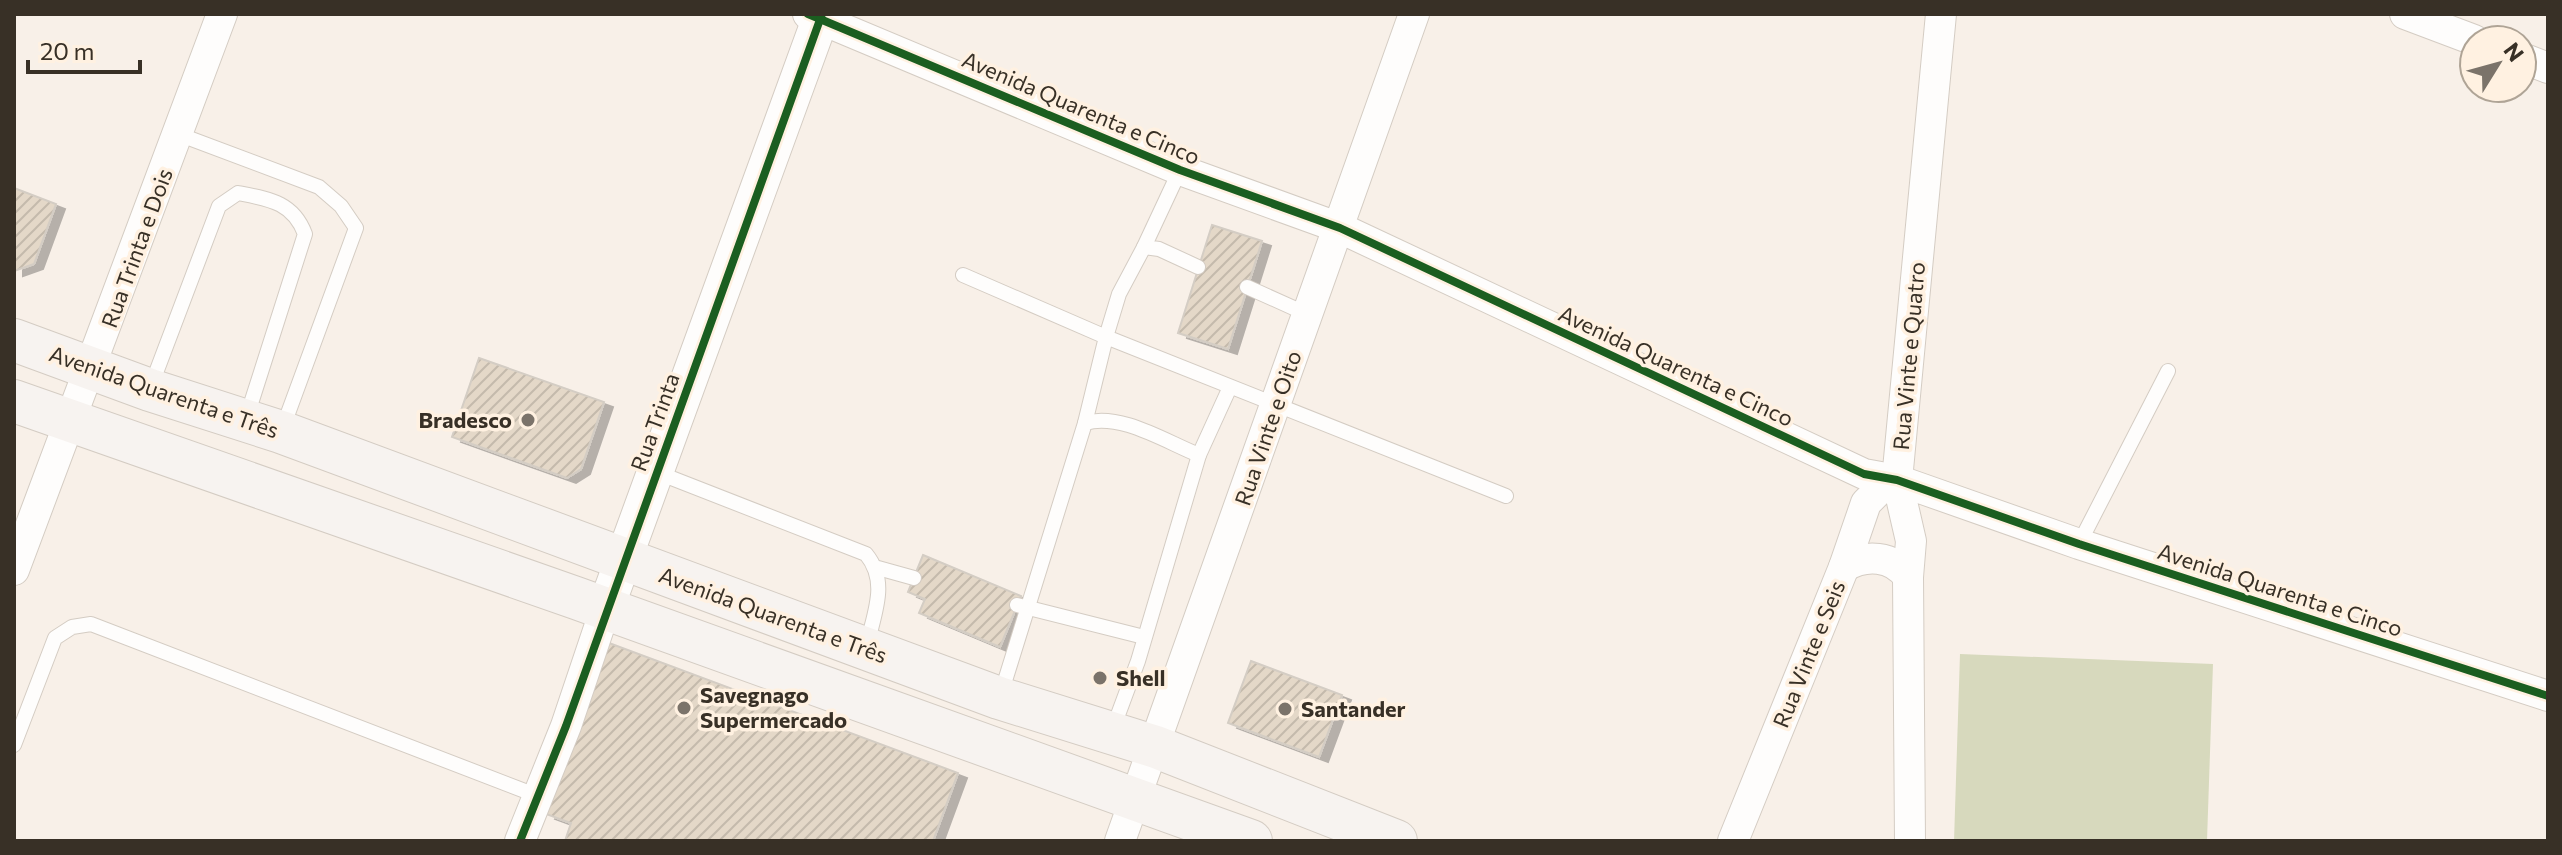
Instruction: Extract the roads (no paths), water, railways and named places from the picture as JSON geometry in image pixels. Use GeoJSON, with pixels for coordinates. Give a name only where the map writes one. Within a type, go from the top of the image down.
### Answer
{"type":"FeatureCollection","features":[{"type":"Feature","properties":{"kind":"main road","name":"Avenida Quarenta e Três"},"geometry":{"type":"LineString","coordinates":[[14,340],[150,390],[264,426],[999,698],[1156,747],[1396,841]]}},
{"type":"Feature","properties":{"kind":"main road"},"geometry":{"type":"LineString","coordinates":[[14,401],[1251,841]]}},
{"type":"Feature","properties":{"kind":"street","name":"Rua Trinta e Dois"},"geometry":{"type":"LineString","coordinates":[[14,570],[72,423],[222,14]]}},
{"type":"Feature","properties":{"kind":"street","name":"Rua Vinte e Oito"},"geometry":{"type":"LineString","coordinates":[[1120,841],[1138,799],[1414,14]]}},
{"type":"Feature","properties":{"kind":"street","name":"Rua Vinte e Quatro"},"geometry":{"type":"LineString","coordinates":[[1910,841],[1908,577],[1911,541],[1897,480],[1941,14]]}},
{"type":"Feature","properties":{"kind":"street"},"geometry":{"type":"LineString","coordinates":[[2405,14],[2458,34]]}},
{"type":"Feature","properties":{"kind":"street","name":"Avenida Quarenta e Cinco"},"geometry":{"type":"LineString","coordinates":[[817,15],[1180,170],[1340,228],[1864,474],[1897,480],[2079,544],[2548,696]]}},
{"type":"Feature","properties":{"kind":"street","name":"Rua Trinta"},"geometry":{"type":"LineString","coordinates":[[520,841],[625,560],[817,15]]}},
{"type":"Feature","properties":{"kind":"street","name":"Rua Vinte e Seis"},"geometry":{"type":"LineString","coordinates":[[1733,841],[1844,567],[1866,503],[1878,491],[1897,480]]}},
{"type":"Feature","properties":{"kind":"street"},"geometry":{"type":"LineString","coordinates":[[1844,567],[1855,561],[1876,558],[1895,564],[1908,577]]}},
{"type":"Feature","properties":{"kind":"lane"},"geometry":{"type":"LineString","coordinates":[[178,134],[319,187],[341,206],[356,228],[264,426]]}},
{"type":"Feature","properties":{"kind":"lane"},"geometry":{"type":"LineString","coordinates":[[999,698],[1023,606],[1085,423],[1119,294],[1180,170]]}},
{"type":"Feature","properties":{"kind":"lane"},"geometry":{"type":"LineString","coordinates":[[150,390],[219,206],[238,193],[272,199],[291,209],[299,218],[305,234],[264,426]]}},
{"type":"Feature","properties":{"kind":"lane"},"geometry":{"type":"LineString","coordinates":[[1144,247],[1159,249],[1198,267]]}},
{"type":"Feature","properties":{"kind":"lane"},"geometry":{"type":"LineString","coordinates":[[963,275],[1106,337],[1506,496]]}},
{"type":"Feature","properties":{"kind":"lane"},"geometry":{"type":"LineString","coordinates":[[1247,287],[1307,314]]}},
{"type":"Feature","properties":{"kind":"lane"},"geometry":{"type":"LineString","coordinates":[[2079,544],[2168,371]]}},
{"type":"Feature","properties":{"kind":"lane"},"geometry":{"type":"LineString","coordinates":[[1111,734],[1199,455],[1230,387]]}},
{"type":"Feature","properties":{"kind":"lane"},"geometry":{"type":"LineString","coordinates":[[1085,423],[1098,419],[1125,425],[1199,455]]}},
{"type":"Feature","properties":{"kind":"lane"},"geometry":{"type":"LineString","coordinates":[[656,472],[866,554],[878,568],[880,584],[866,650]]}},
{"type":"Feature","properties":{"kind":"lane"},"geometry":{"type":"LineString","coordinates":[[878,568],[914,578]]}},
{"type":"Feature","properties":{"kind":"lane"},"geometry":{"type":"LineString","coordinates":[[1023,606],[1144,637]]}},
{"type":"Feature","properties":{"kind":"lane"},"geometry":{"type":"LineString","coordinates":[[14,745],[55,638],[72,627],[91,624],[538,796]]}},
{"type":"Feature","properties":{"kind":"place","name":"Bradesco"},"geometry":{"type":"Point","coordinates":[528,420]}},
{"type":"Feature","properties":{"kind":"place","name":"Shell"},"geometry":{"type":"Point","coordinates":[1100,678]}},
{"type":"Feature","properties":{"kind":"place","name":"Savegnago Supermercado"},"geometry":{"type":"Point","coordinates":[684,708]}},
{"type":"Feature","properties":{"kind":"place","name":"Santander"},"geometry":{"type":"Point","coordinates":[1285,709]}}]}
